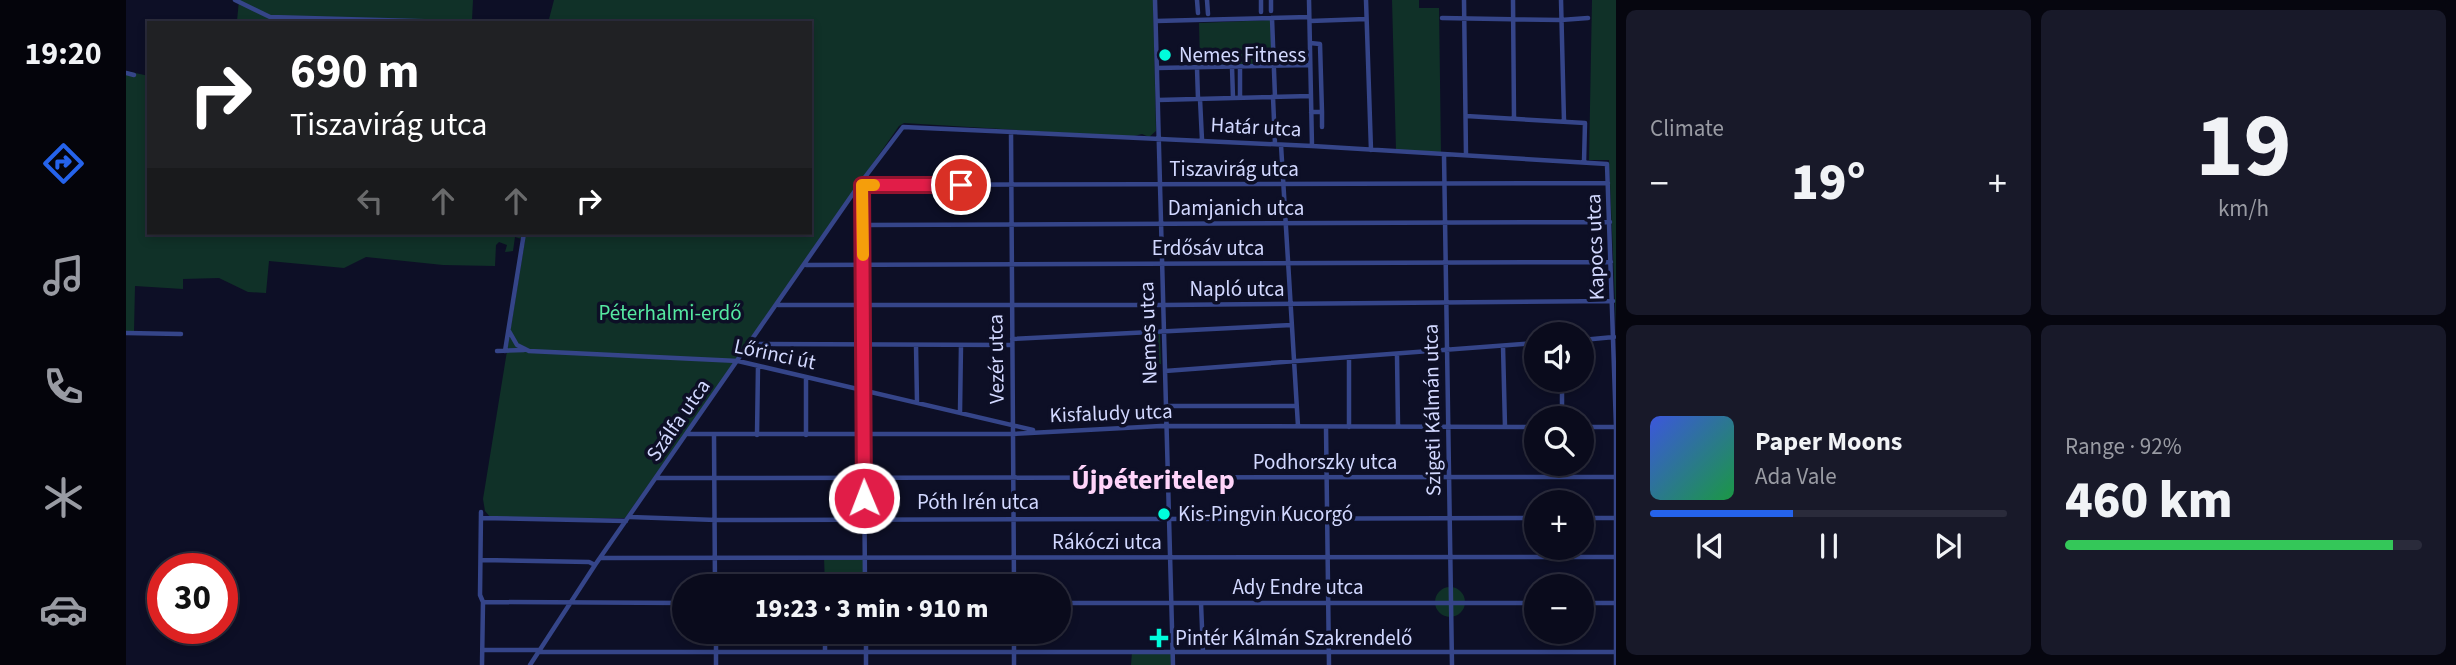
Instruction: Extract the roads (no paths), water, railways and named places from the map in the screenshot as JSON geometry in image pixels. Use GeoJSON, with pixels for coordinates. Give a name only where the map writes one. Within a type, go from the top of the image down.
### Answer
{"type":"FeatureCollection","features":[{"type":"Feature","properties":{"kind":"street"},"geometry":{"type":"LineString","coordinates":[[235,0],[270,16],[426,21]]}},
{"type":"Feature","properties":{"kind":"street","name":"Nemes utca"},"geometry":{"type":"LineString","coordinates":[[1155,0],[1173,665]]}},
{"type":"Feature","properties":{"kind":"street"},"geometry":{"type":"LineString","coordinates":[[1197,0],[1198,13]]}},
{"type":"Feature","properties":{"kind":"street"},"geometry":{"type":"LineString","coordinates":[[1208,0],[1208,14]]}},
{"type":"Feature","properties":{"kind":"street"},"geometry":{"type":"LineString","coordinates":[[1261,0],[1261,12]]}},
{"type":"Feature","properties":{"kind":"street"},"geometry":{"type":"LineString","coordinates":[[1271,0],[1274,97],[1286,225],[1298,426]]}},
{"type":"Feature","properties":{"kind":"street"},"geometry":{"type":"LineString","coordinates":[[1309,0],[1312,146]]}},
{"type":"Feature","properties":{"kind":"street"},"geometry":{"type":"LineString","coordinates":[[1366,0],[1371,150]]}},
{"type":"Feature","properties":{"kind":"street"},"geometry":{"type":"LineString","coordinates":[[1464,0],[1466,155]]}},
{"type":"Feature","properties":{"kind":"street"},"geometry":{"type":"LineString","coordinates":[[1513,0],[1514,118]]}},
{"type":"Feature","properties":{"kind":"street"},"geometry":{"type":"LineString","coordinates":[[1561,0],[1564,121]]}},
{"type":"Feature","properties":{"kind":"street"},"geometry":{"type":"LineString","coordinates":[[1156,21],[1272,14],[1309,19],[1366,19]]}},
{"type":"Feature","properties":{"kind":"street"},"geometry":{"type":"LineString","coordinates":[[1442,18],[1588,18]]}},
{"type":"Feature","properties":{"kind":"street"},"geometry":{"type":"LineString","coordinates":[[1310,43],[1320,43],[1322,127]]}},
{"type":"Feature","properties":{"kind":"street"},"geometry":{"type":"LineString","coordinates":[[1157,68],[1321,62]]}},
{"type":"Feature","properties":{"kind":"street"},"geometry":{"type":"LineString","coordinates":[[1232,67],[1233,98]]}},
{"type":"Feature","properties":{"kind":"street"},"geometry":{"type":"LineString","coordinates":[[1240,67],[1240,97]]}},
{"type":"Feature","properties":{"kind":"street"},"geometry":{"type":"LineString","coordinates":[[1197,68],[1202,140]]}},
{"type":"Feature","properties":{"kind":"street"},"geometry":{"type":"LineString","coordinates":[[126,73],[134,75]]}},
{"type":"Feature","properties":{"kind":"street"},"geometry":{"type":"LineString","coordinates":[[1311,89],[1321,89]]}},
{"type":"Feature","properties":{"kind":"street"},"geometry":{"type":"LineString","coordinates":[[1158,100],[1311,96]]}},
{"type":"Feature","properties":{"kind":"street"},"geometry":{"type":"LineString","coordinates":[[1311,112],[1322,112]]}},
{"type":"Feature","properties":{"kind":"street"},"geometry":{"type":"LineString","coordinates":[[1466,116],[1585,123],[1584,162]]}},
{"type":"Feature","properties":{"kind":"street","name":"Határ utca"},"geometry":{"type":"LineString","coordinates":[[903,127],[1202,140],[1608,164]]}},
{"type":"Feature","properties":{"kind":"street","name":"Szálfa utca"},"geometry":{"type":"LineString","coordinates":[[530,665],[599,558],[903,127]]}},
{"type":"Feature","properties":{"kind":"street","name":"Vezér utca"},"geometry":{"type":"LineString","coordinates":[[1011,132],[1014,574]]}},
{"type":"Feature","properties":{"kind":"street","name":"Szigeti Kálmán utca"},"geometry":{"type":"LineString","coordinates":[[1444,155],[1452,665]]}},
{"type":"Feature","properties":{"kind":"street","name":"Kapocs utca"},"geometry":{"type":"LineString","coordinates":[[1608,164],[1616,426],[1616,665]]}},
{"type":"Feature","properties":{"kind":"street","name":"Tiszavirág utca"},"geometry":{"type":"LineString","coordinates":[[861,185],[1608,183]]}},
{"type":"Feature","properties":{"kind":"street"},"geometry":{"type":"LineString","coordinates":[[861,185],[865,574]]}},
{"type":"Feature","properties":{"kind":"street","name":"Damjanich utca"},"geometry":{"type":"LineString","coordinates":[[863,225],[1610,222]]}},
{"type":"Feature","properties":{"kind":"street"},"geometry":{"type":"LineString","coordinates":[[505,351],[524,235]]}},
{"type":"Feature","properties":{"kind":"street","name":"Erdősáv utca"},"geometry":{"type":"LineString","coordinates":[[805,265],[1612,262]]}},
{"type":"Feature","properties":{"kind":"street","name":"Napló utca"},"geometry":{"type":"LineString","coordinates":[[778,305],[1612,301]]}},
{"type":"Feature","properties":{"kind":"street"},"geometry":{"type":"LineString","coordinates":[[750,344],[961,345],[1164,330],[1292,325]]}},
{"type":"Feature","properties":{"kind":"street"},"geometry":{"type":"LineString","coordinates":[[509,331],[515,343],[524,349]]}},
{"type":"Feature","properties":{"kind":"street"},"geometry":{"type":"LineString","coordinates":[[126,333],[181,334]]}},
{"type":"Feature","properties":{"kind":"street"},"geometry":{"type":"LineString","coordinates":[[1594,339],[1614,337]]}},
{"type":"Feature","properties":{"kind":"street"},"geometry":{"type":"LineString","coordinates":[[1165,371],[1524,344]]}},
{"type":"Feature","properties":{"kind":"street"},"geometry":{"type":"LineString","coordinates":[[916,345],[917,402]]}},
{"type":"Feature","properties":{"kind":"street"},"geometry":{"type":"LineString","coordinates":[[960,412],[961,345]]}},
{"type":"Feature","properties":{"kind":"street"},"geometry":{"type":"LineString","coordinates":[[1503,346],[1505,427]]}},
{"type":"Feature","properties":{"kind":"street","name":"Lőrinci út"},"geometry":{"type":"LineString","coordinates":[[497,351],[524,349],[738,361],[1038,431]]}},
{"type":"Feature","properties":{"kind":"street"},"geometry":{"type":"LineString","coordinates":[[1397,355],[1398,426]]}},
{"type":"Feature","properties":{"kind":"street"},"geometry":{"type":"LineString","coordinates":[[1349,358],[1349,427]]}},
{"type":"Feature","properties":{"kind":"street"},"geometry":{"type":"LineString","coordinates":[[757,435],[758,366]]}},
{"type":"Feature","properties":{"kind":"street"},"geometry":{"type":"LineString","coordinates":[[806,377],[806,435]]}},
{"type":"Feature","properties":{"kind":"street"},"geometry":{"type":"LineString","coordinates":[[1166,406],[1297,406]]}},
{"type":"Feature","properties":{"kind":"street","name":"Kisfaludy utca"},"geometry":{"type":"LineString","coordinates":[[687,434],[1012,434],[1167,426],[1524,427]]}},
{"type":"Feature","properties":{"kind":"street"},"geometry":{"type":"LineString","coordinates":[[1594,427],[1616,426]]}},
{"type":"Feature","properties":{"kind":"street"},"geometry":{"type":"LineString","coordinates":[[1326,427],[1328,665]]}},
{"type":"Feature","properties":{"kind":"street"},"geometry":{"type":"LineString","coordinates":[[714,436],[715,574]]}},
{"type":"Feature","properties":{"kind":"street","name":"Podhorszky utca"},"geometry":{"type":"LineString","coordinates":[[656,478],[1615,477]]}},
{"type":"Feature","properties":{"kind":"street","name":"Póth Irén utca"},"geometry":{"type":"LineString","coordinates":[[481,560],[481,515],[716,520],[1524,518]]}},
{"type":"Feature","properties":{"kind":"street"},"geometry":{"type":"LineString","coordinates":[[1594,518],[1615,518]]}},
{"type":"Feature","properties":{"kind":"street","name":"Rákóczi utca"},"geometry":{"type":"LineString","coordinates":[[599,558],[1615,558]]}},
{"type":"Feature","properties":{"kind":"street"},"geometry":{"type":"LineString","coordinates":[[482,665],[481,560],[589,562],[595,565]]}},
{"type":"Feature","properties":{"kind":"street"},"geometry":{"type":"LineString","coordinates":[[483,602],[672,603]]}},
{"type":"Feature","properties":{"kind":"street","name":"Ady Endre utca"},"geometry":{"type":"LineString","coordinates":[[1071,603],[1524,603]]}},
{"type":"Feature","properties":{"kind":"street"},"geometry":{"type":"LineString","coordinates":[[1201,603],[1203,652]]}},
{"type":"Feature","properties":{"kind":"street"},"geometry":{"type":"LineString","coordinates":[[1594,603],[1616,603]]}},
{"type":"Feature","properties":{"kind":"street"},"geometry":{"type":"LineString","coordinates":[[716,644],[716,665]]}},
{"type":"Feature","properties":{"kind":"street"},"geometry":{"type":"LineString","coordinates":[[825,644],[825,652]]}},
{"type":"Feature","properties":{"kind":"street"},"geometry":{"type":"LineString","coordinates":[[866,644],[866,665]]}},
{"type":"Feature","properties":{"kind":"street"},"geometry":{"type":"LineString","coordinates":[[1014,644],[1014,665]]}},
{"type":"Feature","properties":{"kind":"street"},"geometry":{"type":"LineString","coordinates":[[483,650],[716,653],[1615,652]]}},
{"type":"Feature","properties":{"kind":"place","name":"Nemes Fitness"},"geometry":{"type":"Point","coordinates":[1165,55]}},
{"type":"Feature","properties":{"kind":"place","name":"Kis-Pingvin Kucorgó"},"geometry":{"type":"Point","coordinates":[1164,514]}},
{"type":"Feature","properties":{"kind":"place","name":"Pintér Kálmán Szakrendelő"},"geometry":{"type":"Point","coordinates":[1159,638]}},
{"type":"Feature","properties":{"kind":"district","name":"Újpéteritelep"},"geometry":{"type":"Point","coordinates":[1153,479]}},
{"type":"Feature","properties":{"kind":"park label","name":"Péterhalmi-erdő"},"geometry":{"type":"Point","coordinates":[670,313]}}]}
